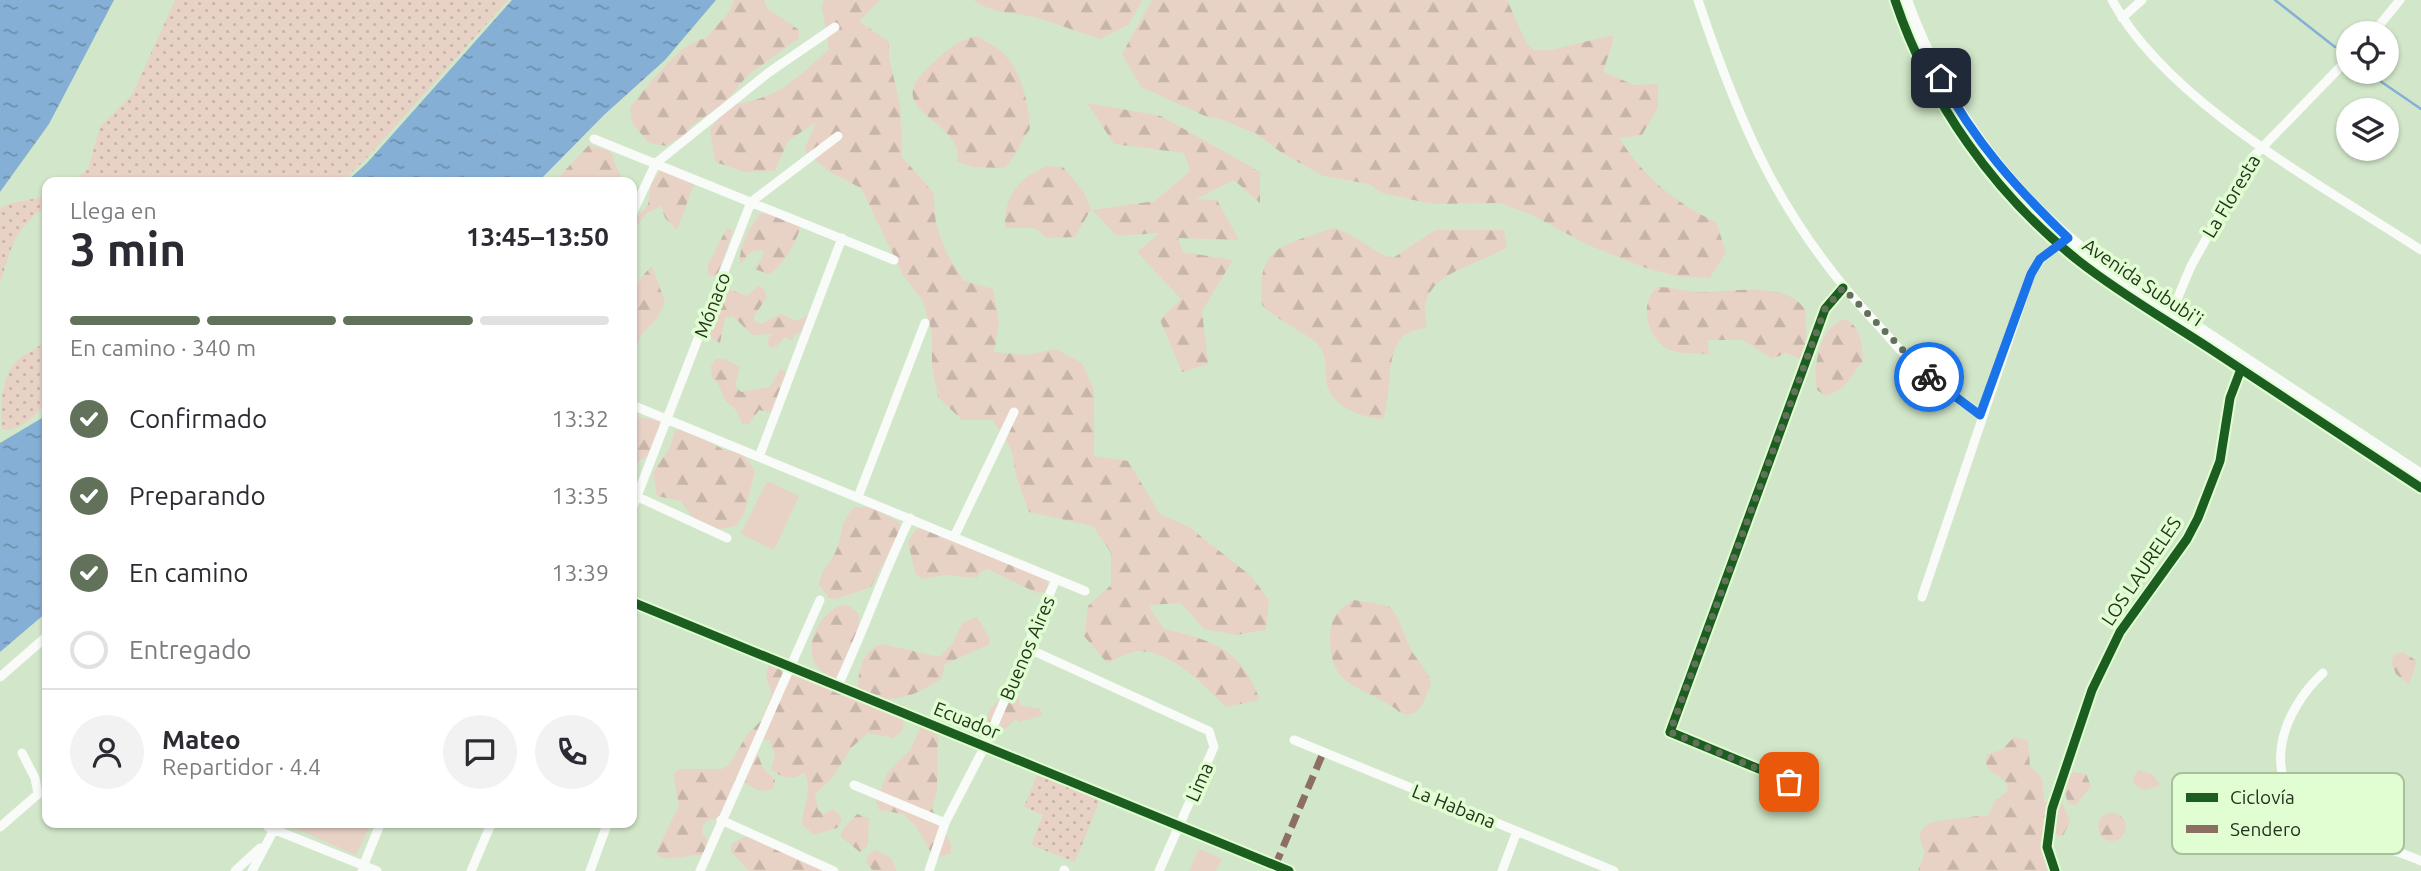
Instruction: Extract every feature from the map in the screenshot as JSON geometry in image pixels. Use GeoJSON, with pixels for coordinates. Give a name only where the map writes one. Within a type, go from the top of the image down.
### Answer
{"type":"FeatureCollection","features":[{"type":"Feature","properties":{"kind":"street"},"geometry":{"type":"LineString","coordinates":[[1698,0],[1728,91],[1758,156],[1805,238],[1843,288],[1920,370],[1980,415]]}},
{"type":"Feature","properties":{"kind":"street","name":"Avenida Sububi'i"},"geometry":{"type":"LineString","coordinates":[[1895,0],[1923,69],[1961,134],[1996,180],[2099,276],[2170,316],[2421,475]]}},
{"type":"Feature","properties":{"kind":"street","name":"Avenida Sububi'i"},"geometry":{"type":"LineString","coordinates":[[1906,0],[1933,63],[1971,128],[2003,172],[2064,241]]}},
{"type":"Feature","properties":{"kind":"street"},"geometry":{"type":"LineString","coordinates":[[2112,0],[2122,18],[2149,53],[2176,80],[2261,146],[2421,250]]}},
{"type":"Feature","properties":{"kind":"street"},"geometry":{"type":"LineString","coordinates":[[2122,18],[2143,0]]}},
{"type":"Feature","properties":{"kind":"street"},"geometry":{"type":"LineString","coordinates":[[2383,21],[2400,0]]}},
{"type":"Feature","properties":{"kind":"street"},"geometry":{"type":"LineString","coordinates":[[637,203],[656,163],[768,73],[835,27]]}},
{"type":"Feature","properties":{"kind":"street","name":"La Floresta"},"geometry":{"type":"LineString","coordinates":[[2170,316],[2191,266],[2261,146],[2336,70]]}},
{"type":"Feature","properties":{"kind":"street"},"geometry":{"type":"LineString","coordinates":[[751,202],[838,136]]}},
{"type":"Feature","properties":{"kind":"street"},"geometry":{"type":"LineString","coordinates":[[594,139],[894,260]]}},
{"type":"Feature","properties":{"kind":"street","name":"Mónaco"},"geometry":{"type":"LineString","coordinates":[[638,497],[751,202]]}},
{"type":"Feature","properties":{"kind":"street"},"geometry":{"type":"LineString","coordinates":[[759,457],[842,238]]}},
{"type":"Feature","properties":{"kind":"street"},"geometry":{"type":"LineString","coordinates":[[1922,597],[1980,415],[2031,274],[2040,259],[2064,241]]}},
{"type":"Feature","properties":{"kind":"street"},"geometry":{"type":"LineString","coordinates":[[1812,791],[1670,732],[1825,309],[1843,288]]}},
{"type":"Feature","properties":{"kind":"street","name":"Avenida Sububi'i"},"geometry":{"type":"LineString","coordinates":[[2170,316],[2241,369],[2421,488]]}},
{"type":"Feature","properties":{"kind":"street"},"geometry":{"type":"LineString","coordinates":[[858,498],[925,323]]}},
{"type":"Feature","properties":{"kind":"street","name":"LOS LAURELES"},"geometry":{"type":"LineString","coordinates":[[2055,871],[2047,847],[2052,809],[2092,690],[2120,632],[2198,518],[2220,461],[2230,398],[2241,369]]}},
{"type":"Feature","properties":{"kind":"street"},"geometry":{"type":"LineString","coordinates":[[637,407],[1086,591]]}},
{"type":"Feature","properties":{"kind":"street"},"geometry":{"type":"LineString","coordinates":[[954,537],[1014,412]]}},
{"type":"Feature","properties":{"kind":"street"},"geometry":{"type":"LineString","coordinates":[[638,497],[727,538]]}},
{"type":"Feature","properties":{"kind":"street"},"geometry":{"type":"LineString","coordinates":[[838,685],[910,518]]}},
{"type":"Feature","properties":{"kind":"street","name":"Buenos Aires"},"geometry":{"type":"LineString","coordinates":[[929,871],[945,823],[985,746],[1056,579]]}},
{"type":"Feature","properties":{"kind":"street"},"geometry":{"type":"LineString","coordinates":[[700,871],[820,600]]}},
{"type":"Feature","properties":{"kind":"street","name":"Ecuador"},"geometry":{"type":"LineString","coordinates":[[637,604],[1179,825],[1274,868],[1289,871]]}},
{"type":"Feature","properties":{"kind":"street"},"geometry":{"type":"LineString","coordinates":[[0,677],[42,640]]}},
{"type":"Feature","properties":{"kind":"street","name":"Lima"},"geometry":{"type":"LineString","coordinates":[[1027,648],[1209,731],[1214,747],[1160,871]]}},
{"type":"Feature","properties":{"kind":"street"},"geometry":{"type":"LineString","coordinates":[[2284,773],[2279,752],[2281,735],[2305,691],[2323,673]]}},
{"type":"Feature","properties":{"kind":"street","name":"La Habana"},"geometry":{"type":"LineString","coordinates":[[1294,740],[1614,871]]}},
{"type":"Feature","properties":{"kind":"street"},"geometry":{"type":"LineString","coordinates":[[0,827],[38,794],[35,778],[22,753]]}},
{"type":"Feature","properties":{"kind":"street"},"geometry":{"type":"LineString","coordinates":[[853,785],[945,823]]}},
{"type":"Feature","properties":{"kind":"street"},"geometry":{"type":"LineString","coordinates":[[721,820],[834,871]]}},
{"type":"Feature","properties":{"kind":"street"},"geometry":{"type":"LineString","coordinates":[[252,871],[272,828]]}},
{"type":"Feature","properties":{"kind":"street"},"geometry":{"type":"LineString","coordinates":[[277,828],[362,868],[377,871]]}},
{"type":"Feature","properties":{"kind":"street"},"geometry":{"type":"LineString","coordinates":[[362,868],[379,828]]}},
{"type":"Feature","properties":{"kind":"street"},"geometry":{"type":"LineString","coordinates":[[471,871],[489,828]]}},
{"type":"Feature","properties":{"kind":"street"},"geometry":{"type":"LineString","coordinates":[[590,871],[606,828]]}},
{"type":"Feature","properties":{"kind":"street"},"geometry":{"type":"LineString","coordinates":[[1502,871],[1517,831]]}},
{"type":"Feature","properties":{"kind":"street"},"geometry":{"type":"LineString","coordinates":[[235,871],[264,845]]}},
{"type":"Feature","properties":{"kind":"street"},"geometry":{"type":"LineString","coordinates":[[2404,854],[2421,861]]}},
{"type":"Feature","properties":{"kind":"green space"},"geometry":{"type":"Polygon","coordinates":[[[175,0],[508,0],[364,161],[346,177],[78,177],[88,169],[100,127],[132,95],[175,0]]]}},
{"type":"Feature","properties":{"kind":"green space"},"geometry":{"type":"Polygon","coordinates":[[[734,0],[764,0],[767,8],[799,30],[799,38],[748,75],[725,102],[690,127],[690,132],[666,146],[649,143],[632,123],[630,108],[676,56],[696,41],[705,39],[730,11],[734,0]]]}},
{"type":"Feature","properties":{"kind":"green space"},"geometry":{"type":"Polygon","coordinates":[[[824,0],[880,0],[859,21],[889,42],[889,58],[900,104],[902,157],[933,192],[936,224],[946,252],[964,281],[993,289],[999,322],[994,352],[1026,355],[1056,349],[1082,363],[1094,390],[1094,456],[1128,461],[1160,514],[1189,527],[1251,576],[1269,600],[1266,630],[1236,635],[1204,629],[1181,603],[1148,605],[1164,629],[1212,643],[1235,658],[1253,683],[1260,700],[1226,707],[1187,671],[1163,657],[1138,651],[1107,663],[1084,636],[1088,606],[1111,585],[1111,553],[1093,526],[1029,512],[1017,479],[1011,449],[993,420],[962,420],[938,397],[932,366],[932,333],[923,301],[903,275],[861,188],[830,172],[804,150],[816,122],[788,141],[775,171],[745,172],[715,162],[710,130],[727,106],[760,98],[783,88],[829,49],[822,6],[824,0]]]}},
{"type":"Feature","properties":{"kind":"green space"},"geometry":{"type":"Polygon","coordinates":[[[973,0],[1142,0],[1129,24],[1101,39],[1037,18],[988,8],[973,0]]]}},
{"type":"Feature","properties":{"kind":"green space"},"geometry":{"type":"Polygon","coordinates":[[[1152,0],[1507,0],[1527,44],[1534,50],[1551,50],[1613,35],[1604,72],[1634,85],[1658,84],[1658,107],[1642,135],[1619,138],[1628,152],[1661,187],[1716,222],[1726,252],[1710,278],[1679,277],[1646,268],[1588,245],[1532,215],[1500,203],[1432,204],[1382,193],[1369,184],[1323,176],[1282,153],[1257,134],[1223,120],[1205,116],[1141,87],[1122,54],[1152,0]]]}},
{"type":"Feature","properties":{"kind":"green space"},"geometry":{"type":"Polygon","coordinates":[[[977,36],[999,50],[1011,62],[1026,100],[1030,129],[1004,168],[973,167],[957,162],[957,148],[949,135],[920,110],[914,101],[913,91],[918,79],[931,65],[958,43],[977,36]]]}},
{"type":"Feature","properties":{"kind":"green space"},"geometry":{"type":"Polygon","coordinates":[[[1087,103],[1161,116],[1260,172],[1260,203],[1234,180],[1196,199],[1217,200],[1239,240],[1178,238],[1183,252],[1233,260],[1202,311],[1208,364],[1182,372],[1160,320],[1181,299],[1137,252],[1160,233],[1117,236],[1092,210],[1155,201],[1190,171],[1184,153],[1114,144],[1087,103]]]}},
{"type":"Feature","properties":{"kind":"green space"},"geometry":{"type":"Polygon","coordinates":[[[589,145],[610,151],[621,177],[559,177],[589,145]]]}},
{"type":"Feature","properties":{"kind":"green space"},"geometry":{"type":"Polygon","coordinates":[[[1047,166],[1063,167],[1084,192],[1091,209],[1075,237],[1047,238],[1035,228],[1005,228],[1010,197],[1028,176],[1047,166]]]}},
{"type":"Feature","properties":{"kind":"green space"},"geometry":{"type":"Polygon","coordinates":[[[661,170],[694,184],[677,230],[665,218],[661,206],[647,213],[637,224],[637,218],[648,204],[651,184],[661,170]]]}},
{"type":"Feature","properties":{"kind":"green space"},"geometry":{"type":"Polygon","coordinates":[[[42,197],[42,210],[27,223],[16,239],[0,283],[0,209],[8,204],[42,197]]]}},
{"type":"Feature","properties":{"kind":"green space"},"geometry":{"type":"Polygon","coordinates":[[[760,214],[778,214],[800,224],[798,235],[789,251],[779,266],[769,274],[754,269],[763,257],[763,250],[751,252],[740,264],[746,238],[760,214]]]}},
{"type":"Feature","properties":{"kind":"green space"},"geometry":{"type":"Polygon","coordinates":[[[727,228],[733,231],[718,273],[715,276],[707,275],[708,264],[727,228]]]}},
{"type":"Feature","properties":{"kind":"green space"},"geometry":{"type":"Polygon","coordinates":[[[1334,228],[1393,258],[1435,230],[1504,230],[1507,247],[1447,276],[1436,284],[1429,294],[1425,309],[1427,328],[1412,331],[1401,339],[1395,349],[1383,419],[1359,414],[1337,402],[1328,388],[1324,356],[1319,346],[1262,305],[1261,285],[1269,258],[1288,244],[1334,228]]]}},
{"type":"Feature","properties":{"kind":"green space"},"geometry":{"type":"Polygon","coordinates":[[[652,266],[665,302],[658,317],[641,335],[637,346],[637,286],[652,266]]]}},
{"type":"Feature","properties":{"kind":"green space"},"geometry":{"type":"Polygon","coordinates":[[[758,286],[764,289],[767,297],[754,320],[761,324],[781,314],[796,321],[809,315],[802,332],[795,334],[792,341],[785,337],[777,346],[770,348],[767,340],[772,334],[752,335],[733,316],[725,318],[720,343],[708,336],[707,329],[729,289],[747,296],[758,286]]]}},
{"type":"Feature","properties":{"kind":"green space"},"geometry":{"type":"Polygon","coordinates":[[[1658,287],[1702,292],[1758,290],[1786,295],[1797,301],[1805,310],[1807,352],[1801,359],[1786,353],[1772,359],[1743,340],[1708,340],[1709,354],[1669,350],[1653,334],[1647,317],[1648,300],[1658,287]]]}},
{"type":"Feature","properties":{"kind":"green space"},"geometry":{"type":"Polygon","coordinates":[[[1844,319],[1858,331],[1863,361],[1842,387],[1824,395],[1817,390],[1817,359],[1823,339],[1835,324],[1844,319]]]}},
{"type":"Feature","properties":{"kind":"green space"},"geometry":{"type":"Polygon","coordinates":[[[41,345],[42,406],[22,425],[2,429],[1,410],[5,381],[20,358],[41,345]]]}},
{"type":"Feature","properties":{"kind":"green space"},"geometry":{"type":"Polygon","coordinates":[[[716,359],[725,359],[740,367],[735,386],[741,392],[770,387],[780,369],[788,373],[773,410],[759,410],[749,424],[742,424],[712,378],[711,365],[716,359]]]}},
{"type":"Feature","properties":{"kind":"green space"},"geometry":{"type":"Polygon","coordinates":[[[637,417],[660,421],[657,441],[637,463],[637,417]]]}},
{"type":"Feature","properties":{"kind":"green space"},"geometry":{"type":"Polygon","coordinates":[[[683,428],[726,451],[740,450],[755,471],[745,511],[737,525],[710,528],[692,516],[681,501],[657,496],[653,473],[670,447],[675,431],[683,428]]]}},
{"type":"Feature","properties":{"kind":"green space"},"geometry":{"type":"Polygon","coordinates":[[[767,481],[799,496],[774,550],[741,534],[767,481]]]}},
{"type":"Feature","properties":{"kind":"green space"},"geometry":{"type":"Polygon","coordinates":[[[855,507],[872,508],[899,522],[901,530],[871,587],[837,599],[829,598],[819,585],[820,580],[839,544],[843,523],[855,507]]]}},
{"type":"Feature","properties":{"kind":"green space"},"geometry":{"type":"Polygon","coordinates":[[[923,528],[1045,578],[1049,585],[1045,592],[1037,593],[988,569],[981,572],[977,578],[945,575],[922,579],[915,573],[908,542],[916,529],[923,528]]]}},
{"type":"Feature","properties":{"kind":"green space"},"geometry":{"type":"Polygon","coordinates":[[[1354,600],[1389,606],[1398,619],[1411,650],[1431,683],[1416,712],[1406,715],[1401,713],[1348,682],[1335,666],[1331,654],[1331,625],[1339,610],[1354,600]]]}},
{"type":"Feature","properties":{"kind":"green space"},"geometry":{"type":"Polygon","coordinates":[[[846,604],[859,614],[859,630],[842,675],[835,678],[822,671],[814,661],[811,650],[818,626],[835,608],[846,604]]]}},
{"type":"Feature","properties":{"kind":"green space"},"geometry":{"type":"Polygon","coordinates":[[[977,617],[989,637],[989,645],[945,664],[941,679],[914,694],[898,698],[867,700],[858,691],[863,662],[876,647],[883,644],[939,657],[952,644],[963,622],[977,617]]]}},
{"type":"Feature","properties":{"kind":"green space"},"geometry":{"type":"Polygon","coordinates":[[[2403,652],[2417,661],[2409,685],[2396,674],[2391,661],[2395,654],[2403,652]]]}},
{"type":"Feature","properties":{"kind":"green space"},"geometry":{"type":"Polygon","coordinates":[[[769,663],[801,672],[858,701],[902,704],[906,711],[902,731],[893,738],[868,733],[852,747],[832,778],[815,794],[818,810],[824,814],[832,809],[839,813],[842,821],[837,828],[814,835],[802,824],[808,792],[804,773],[787,778],[771,770],[775,755],[769,740],[762,739],[757,753],[763,768],[775,780],[774,788],[766,791],[756,789],[745,783],[745,776],[725,818],[710,819],[703,825],[702,833],[707,839],[705,855],[671,858],[660,856],[656,853],[679,805],[673,775],[680,769],[722,769],[729,765],[749,732],[761,721],[772,693],[766,678],[769,663]]]}},
{"type":"Feature","properties":{"kind":"green space"},"geometry":{"type":"Polygon","coordinates":[[[1010,694],[1017,694],[1021,706],[1040,709],[1042,716],[1019,722],[1016,719],[1004,730],[983,731],[991,709],[1010,694]]]}},
{"type":"Feature","properties":{"kind":"green space"},"geometry":{"type":"Polygon","coordinates":[[[923,722],[938,725],[937,792],[932,809],[951,844],[951,853],[935,859],[915,825],[903,814],[879,810],[876,802],[887,773],[910,750],[923,722]]]}},
{"type":"Feature","properties":{"kind":"green space"},"geometry":{"type":"Polygon","coordinates":[[[2014,737],[2028,741],[2030,766],[2042,778],[2044,802],[2061,800],[2070,821],[2063,836],[2055,835],[2040,843],[2051,871],[1918,871],[1925,852],[1921,841],[1924,827],[1938,821],[1988,816],[1995,801],[2008,790],[2007,783],[1988,768],[1986,760],[1987,754],[2002,750],[2014,737]]]}},
{"type":"Feature","properties":{"kind":"green space"},"geometry":{"type":"Polygon","coordinates":[[[2139,770],[2152,774],[2160,784],[2158,787],[2142,790],[2135,785],[2133,777],[2139,770]]]}},
{"type":"Feature","properties":{"kind":"green space"},"geometry":{"type":"Polygon","coordinates":[[[2073,772],[2086,774],[2091,786],[2076,805],[2068,803],[2065,790],[2067,779],[2073,772]]]}},
{"type":"Feature","properties":{"kind":"green space"},"geometry":{"type":"Polygon","coordinates":[[[1037,775],[1100,800],[1075,862],[1031,845],[1043,815],[1024,807],[1037,775]]]}},
{"type":"Feature","properties":{"kind":"green space"},"geometry":{"type":"Polygon","coordinates":[[[2112,813],[2122,817],[2126,827],[2122,837],[2112,841],[2102,837],[2098,827],[2102,817],[2112,813]]]}},
{"type":"Feature","properties":{"kind":"green space"},"geometry":{"type":"Polygon","coordinates":[[[857,814],[869,818],[868,845],[860,852],[841,837],[843,829],[857,814]]]}},
{"type":"Feature","properties":{"kind":"green space"},"geometry":{"type":"Polygon","coordinates":[[[295,828],[368,828],[356,855],[295,828]]]}},
{"type":"Feature","properties":{"kind":"green space"},"geometry":{"type":"Polygon","coordinates":[[[770,836],[789,853],[804,852],[824,867],[842,871],[749,871],[731,852],[731,844],[744,837],[770,836]]]}},
{"type":"Feature","properties":{"kind":"green space"},"geometry":{"type":"Polygon","coordinates":[[[1199,849],[1222,859],[1216,871],[1189,871],[1199,849]]]}},
{"type":"Feature","properties":{"kind":"green space"},"geometry":{"type":"Polygon","coordinates":[[[876,850],[891,858],[897,871],[873,871],[866,862],[869,854],[876,850]]]}},
{"type":"Feature","properties":{"kind":"water"},"geometry":{"type":"Polygon","coordinates":[[[0,0],[114,0],[49,124],[0,192],[0,0]]]}},
{"type":"Feature","properties":{"kind":"water"},"geometry":{"type":"Polygon","coordinates":[[[512,0],[716,0],[665,60],[604,115],[543,177],[352,177],[512,0]]]}},
{"type":"Feature","properties":{"kind":"water"},"geometry":{"type":"Polygon","coordinates":[[[42,418],[42,616],[0,652],[0,443],[42,418]]]}},
{"type":"Feature","properties":{"kind":"waterway"},"geometry":{"type":"LineString","coordinates":[[2275,0],[2335,47]]}},
{"type":"Feature","properties":{"kind":"waterway"},"geometry":{"type":"LineString","coordinates":[[2385,84],[2421,109]]}},
{"type":"Feature","properties":{"kind":"marked path"},"geometry":{"type":"LineString","coordinates":[[1275,866],[1323,753]]}},
{"type":"Feature","properties":{"kind":"cycle path"},"geometry":{"type":"LineString","coordinates":[[1895,0],[1926,75],[1968,144],[1993,177],[2049,236],[2112,285],[2421,488]]}},
{"type":"Feature","properties":{"kind":"cycle path"},"geometry":{"type":"LineString","coordinates":[[1812,791],[1670,732],[1825,309],[1843,288]]}},
{"type":"Feature","properties":{"kind":"cycle path"},"geometry":{"type":"LineString","coordinates":[[2055,871],[2047,847],[2052,809],[2092,690],[2120,632],[2187,539],[2198,518],[2220,461],[2230,398],[2241,369]]}},
{"type":"Feature","properties":{"kind":"cycle path"},"geometry":{"type":"LineString","coordinates":[[637,604],[1289,871]]}},
{"type":"Feature","properties":{"kind":"way so far"},"geometry":{"type":"LineString","coordinates":[[1789,782],[1670,732],[1825,309],[1843,288],[1929,377]]}},
{"type":"Feature","properties":{"kind":"route"},"geometry":{"type":"LineString","coordinates":[[1929,377],[1980,415],[2031,274],[2040,259],[2068,238],[2003,172],[1971,128],[1941,78]]}}]}
